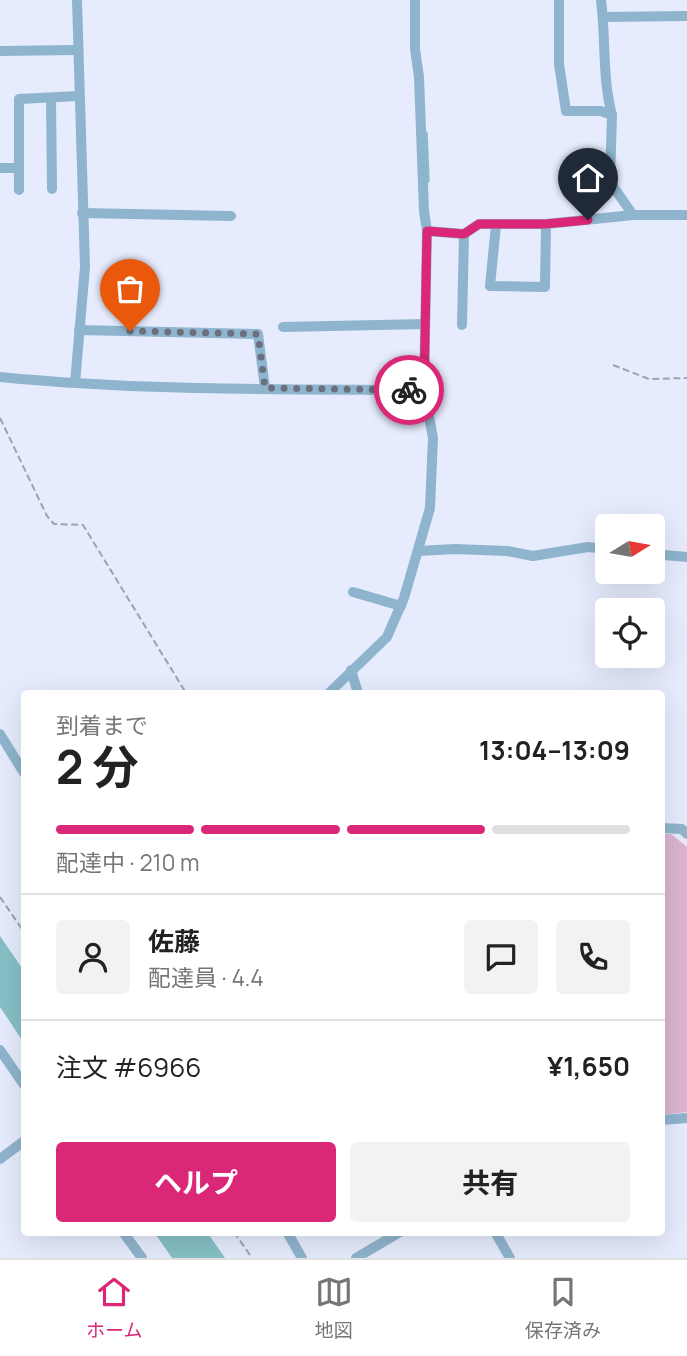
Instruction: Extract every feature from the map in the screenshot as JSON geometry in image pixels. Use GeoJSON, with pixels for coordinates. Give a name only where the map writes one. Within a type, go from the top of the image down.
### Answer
{"type":"FeatureCollection","features":[{"type":"Feature","properties":{"kind":"street"},"geometry":{"type":"LineString","coordinates":[[75,383],[85,267],[76,0]]}},
{"type":"Feature","properties":{"kind":"street"},"geometry":{"type":"LineString","coordinates":[[332,690],[387,637],[401,606],[430,508],[433,438],[424,390],[427,231],[419,77],[415,49],[415,0]]}},
{"type":"Feature","properties":{"kind":"street"},"geometry":{"type":"LineString","coordinates":[[559,0],[559,64],[566,111],[601,111],[612,115]]}},
{"type":"Feature","properties":{"kind":"street"},"geometry":{"type":"LineString","coordinates":[[601,0],[606,93],[612,115],[610,182],[633,215]]}},
{"type":"Feature","properties":{"kind":"street"},"geometry":{"type":"LineString","coordinates":[[603,17],[687,16]]}},
{"type":"Feature","properties":{"kind":"street"},"geometry":{"type":"LineString","coordinates":[[0,51],[76,50]]}},
{"type":"Feature","properties":{"kind":"street"},"geometry":{"type":"LineString","coordinates":[[19,190],[19,99],[78,96]]}},
{"type":"Feature","properties":{"kind":"street"},"geometry":{"type":"LineString","coordinates":[[51,98],[52,189]]}},
{"type":"Feature","properties":{"kind":"street"},"geometry":{"type":"LineString","coordinates":[[0,168],[19,168]]}},
{"type":"Feature","properties":{"kind":"street"},"geometry":{"type":"LineString","coordinates":[[82,213],[231,216]]}},
{"type":"Feature","properties":{"kind":"street"},"geometry":{"type":"LineString","coordinates":[[427,231],[464,234],[479,224],[545,224],[633,215],[687,215]]}},
{"type":"Feature","properties":{"kind":"street"},"geometry":{"type":"LineString","coordinates":[[496,225],[490,286],[545,287],[545,224]]}},
{"type":"Feature","properties":{"kind":"street"},"geometry":{"type":"LineString","coordinates":[[462,325],[464,234]]}},
{"type":"Feature","properties":{"kind":"street"},"geometry":{"type":"LineString","coordinates":[[283,327],[425,324]]}},
{"type":"Feature","properties":{"kind":"street"},"geometry":{"type":"LineString","coordinates":[[79,330],[258,334],[265,388]]}},
{"type":"Feature","properties":{"kind":"street"},"geometry":{"type":"LineString","coordinates":[[0,377],[75,383],[424,390]]}},
{"type":"Feature","properties":{"kind":"street"},"geometry":{"type":"LineString","coordinates":[[418,551],[507,551],[533,556],[595,548]]}},
{"type":"Feature","properties":{"kind":"street"},"geometry":{"type":"LineString","coordinates":[[665,555],[687,557]]}},
{"type":"Feature","properties":{"kind":"street"},"geometry":{"type":"LineString","coordinates":[[353,592],[401,606]]}},
{"type":"Feature","properties":{"kind":"street"},"geometry":{"type":"LineString","coordinates":[[351,670],[357,690]]}},
{"type":"Feature","properties":{"kind":"street"},"geometry":{"type":"LineString","coordinates":[[0,734],[21,768]]}},
{"type":"Feature","properties":{"kind":"street"},"geometry":{"type":"LineString","coordinates":[[665,828],[682,829],[687,834]]}},
{"type":"Feature","properties":{"kind":"street"},"geometry":{"type":"LineString","coordinates":[[0,1050],[21,1081]]}},
{"type":"Feature","properties":{"kind":"street"},"geometry":{"type":"LineString","coordinates":[[665,1120],[687,1118]]}},
{"type":"Feature","properties":{"kind":"street"},"geometry":{"type":"LineString","coordinates":[[0,1159],[21,1143]]}},
{"type":"Feature","properties":{"kind":"street"},"geometry":{"type":"LineString","coordinates":[[126,1236],[142,1258]]}},
{"type":"Feature","properties":{"kind":"street"},"geometry":{"type":"LineString","coordinates":[[289,1236],[302,1258]]}},
{"type":"Feature","properties":{"kind":"street"},"geometry":{"type":"LineString","coordinates":[[356,1258],[393,1236]]}},
{"type":"Feature","properties":{"kind":"street"},"geometry":{"type":"LineString","coordinates":[[497,1236],[510,1258]]}},
{"type":"Feature","properties":{"kind":"path"},"geometry":{"type":"LineString","coordinates":[[613,365],[649,380],[687,378]]}},
{"type":"Feature","properties":{"kind":"path"},"geometry":{"type":"LineString","coordinates":[[0,418],[47,516],[54,524],[83,525],[184,690]]}},
{"type":"Feature","properties":{"kind":"path"},"geometry":{"type":"LineString","coordinates":[[0,897],[21,928]]}},
{"type":"Feature","properties":{"kind":"path"},"geometry":{"type":"LineString","coordinates":[[237,1236],[252,1258]]}},
{"type":"Feature","properties":{"kind":"shaded area"},"geometry":{"type":"Polygon","coordinates":[[[665,834],[671,834],[687,847],[687,1112],[665,1115],[665,834]]]}},
{"type":"Feature","properties":{"kind":"shaded area"},"geometry":{"type":"Polygon","coordinates":[[[0,936],[21,967],[21,1038],[0,1007],[0,936]]]}},
{"type":"Feature","properties":{"kind":"shaded area"},"geometry":{"type":"Polygon","coordinates":[[[157,1236],[210,1236],[225,1258],[172,1258],[157,1236]]]}},
{"type":"Feature","properties":{"kind":"waterway"},"geometry":{"type":"LineString","coordinates":[[426,133],[428,181]]}},
{"type":"Feature","properties":{"kind":"way so far"},"geometry":{"type":"LineString","coordinates":[[130,331],[258,334],[265,388],[409,390]]}},
{"type":"Feature","properties":{"kind":"route"},"geometry":{"type":"LineString","coordinates":[[409,390],[424,390],[427,231],[464,234],[479,224],[545,224],[588,220]]}}]}
